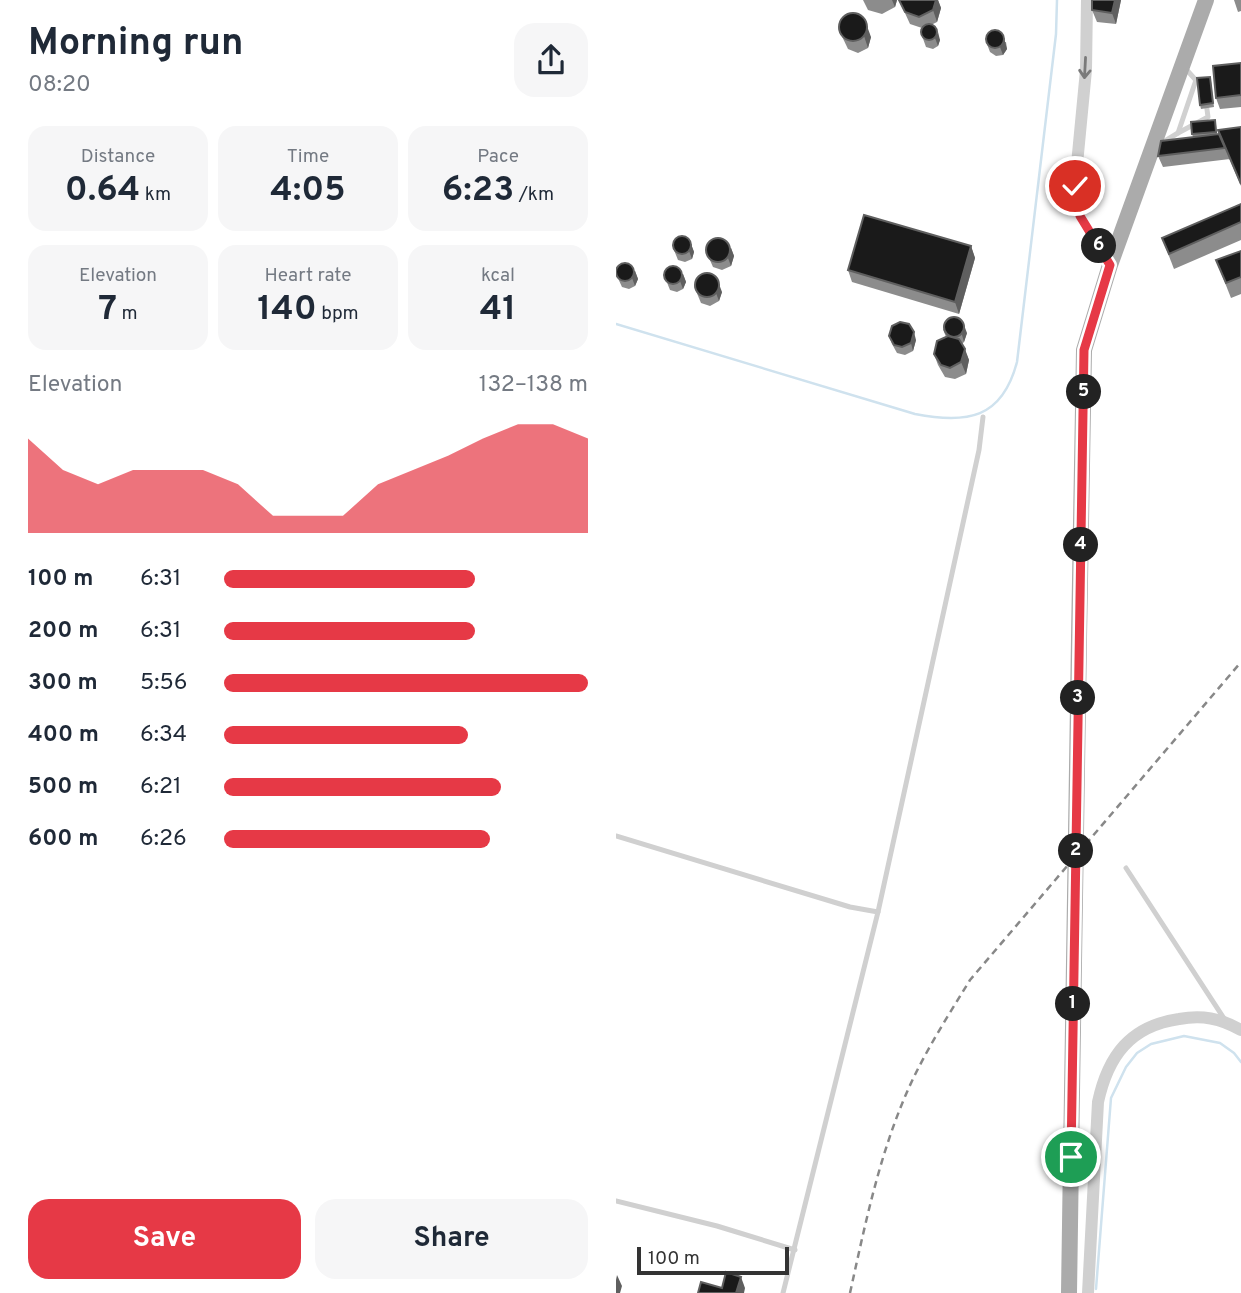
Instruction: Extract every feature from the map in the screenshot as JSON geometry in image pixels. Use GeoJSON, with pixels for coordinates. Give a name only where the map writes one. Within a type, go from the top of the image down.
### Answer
{"type":"FeatureCollection","features":[{"type":"Feature","properties":{"kind":"main road"},"geometry":{"type":"LineString","coordinates":[[1069,1293],[1084,350],[1110,265],[1206,0]]}},
{"type":"Feature","properties":{"kind":"street"},"geometry":{"type":"LineString","coordinates":[[1087,0],[1086,70],[1075,186],[1080,216],[1110,265]]}},
{"type":"Feature","properties":{"kind":"street"},"geometry":{"type":"LineString","coordinates":[[1088,1293],[1098,1102],[1102,1082],[1110,1064],[1123,1045],[1139,1032],[1162,1021],[1206,1017],[1225,1020],[1241,1030]]}},
{"type":"Feature","properties":{"kind":"lane"},"geometry":{"type":"LineString","coordinates":[[1152,148],[1208,117],[1205,90],[1183,66]]}},
{"type":"Feature","properties":{"kind":"lane"},"geometry":{"type":"LineString","coordinates":[[1178,133],[1196,80]]}},
{"type":"Feature","properties":{"kind":"lane"},"geometry":{"type":"LineString","coordinates":[[783,1293],[878,912],[979,450],[983,417]]}},
{"type":"Feature","properties":{"kind":"lane"},"geometry":{"type":"LineString","coordinates":[[616,836],[850,907],[878,912]]}},
{"type":"Feature","properties":{"kind":"lane"},"geometry":{"type":"LineString","coordinates":[[1126,867],[1225,1020]]}},
{"type":"Feature","properties":{"kind":"lane"},"geometry":{"type":"LineString","coordinates":[[616,1201],[717,1226],[795,1250]]}},
{"type":"Feature","properties":{"kind":"building"},"geometry":{"type":"Polygon","coordinates":[[[899,0],[936,0],[933,10],[919,17],[905,12],[899,0]]]}},
{"type":"Feature","properties":{"kind":"building"},"geometry":{"type":"Polygon","coordinates":[[[1092,0],[1115,0],[1112,13],[1092,10],[1092,0]]]}},
{"type":"Feature","properties":{"kind":"building"},"geometry":{"type":"Polygon","coordinates":[[[853,13],[863,17],[867,27],[863,37],[853,41],[843,37],[839,27],[843,17],[853,13]]]}},
{"type":"Feature","properties":{"kind":"building"},"geometry":{"type":"Polygon","coordinates":[[[929,24],[935,26],[935,38],[929,40],[923,38],[921,32],[923,26],[929,24]]]}},
{"type":"Feature","properties":{"kind":"building"},"geometry":{"type":"Polygon","coordinates":[[[995,30],[1001,33],[1004,39],[1001,45],[995,48],[989,45],[986,39],[989,33],[995,30]]]}},
{"type":"Feature","properties":{"kind":"building"},"geometry":{"type":"Polygon","coordinates":[[[1241,63],[1241,95],[1216,98],[1213,66],[1241,63]]]}},
{"type":"Feature","properties":{"kind":"building"},"geometry":{"type":"Polygon","coordinates":[[[1210,77],[1213,103],[1200,105],[1197,78],[1210,77]]]}},
{"type":"Feature","properties":{"kind":"building"},"geometry":{"type":"Polygon","coordinates":[[[1215,120],[1216,132],[1192,134],[1191,122],[1215,120]]]}},
{"type":"Feature","properties":{"kind":"building"},"geometry":{"type":"Polygon","coordinates":[[[1241,127],[1241,184],[1218,130],[1241,127]]]}},
{"type":"Feature","properties":{"kind":"building"},"geometry":{"type":"Polygon","coordinates":[[[1219,134],[1225,148],[1158,156],[1161,141],[1219,134]]]}},
{"type":"Feature","properties":{"kind":"building"},"geometry":{"type":"Polygon","coordinates":[[[1241,204],[1241,222],[1169,254],[1162,238],[1241,204]]]}},
{"type":"Feature","properties":{"kind":"building"},"geometry":{"type":"Polygon","coordinates":[[[864,215],[971,246],[955,302],[848,270],[864,215]]]}},
{"type":"Feature","properties":{"kind":"building"},"geometry":{"type":"Polygon","coordinates":[[[682,236],[688,239],[691,245],[688,251],[682,254],[676,251],[673,245],[676,239],[682,236]]]}},
{"type":"Feature","properties":{"kind":"building"},"geometry":{"type":"Polygon","coordinates":[[[718,238],[727,241],[730,250],[727,259],[718,262],[709,259],[706,250],[709,241],[718,238]]]}},
{"type":"Feature","properties":{"kind":"building"},"geometry":{"type":"Polygon","coordinates":[[[1241,251],[1241,277],[1226,283],[1216,260],[1241,251]]]}},
{"type":"Feature","properties":{"kind":"building"},"geometry":{"type":"Polygon","coordinates":[[[625,263],[631,266],[634,272],[631,278],[625,281],[619,278],[616,272],[619,266],[625,263]]]}},
{"type":"Feature","properties":{"kind":"building"},"geometry":{"type":"Polygon","coordinates":[[[673,266],[679,269],[682,275],[679,281],[673,284],[667,281],[664,275],[667,269],[673,266]]]}},
{"type":"Feature","properties":{"kind":"building"},"geometry":{"type":"Polygon","coordinates":[[[707,273],[716,276],[719,285],[716,294],[707,297],[698,294],[695,285],[698,276],[707,273]]]}},
{"type":"Feature","properties":{"kind":"building"},"geometry":{"type":"Polygon","coordinates":[[[950,317],[958,317],[964,327],[958,337],[950,337],[944,331],[944,323],[950,317]]]}},
{"type":"Feature","properties":{"kind":"building"},"geometry":{"type":"Polygon","coordinates":[[[900,322],[909,324],[914,332],[911,343],[902,347],[894,345],[889,336],[892,326],[900,322]]]}},
{"type":"Feature","properties":{"kind":"building"},"geometry":{"type":"Polygon","coordinates":[[[948,336],[959,339],[965,349],[961,362],[950,368],[941,365],[934,354],[937,341],[948,336]]]}},
{"type":"Feature","properties":{"kind":"building"},"geometry":{"type":"Polygon","coordinates":[[[726,1272],[741,1277],[736,1293],[698,1293],[701,1282],[722,1288],[726,1272]]]}},
{"type":"Feature","properties":{"kind":"waterway"},"geometry":{"type":"LineString","coordinates":[[616,324],[915,414],[966,417],[992,406],[1002,396],[1017,362],[1056,34],[1057,0]]}},
{"type":"Feature","properties":{"kind":"waterway"},"geometry":{"type":"LineString","coordinates":[[1096,1289],[1111,1098],[1126,1067],[1137,1053],[1151,1044],[1184,1036],[1220,1043],[1241,1062]]}},
{"type":"Feature","properties":{"kind":"railway"},"geometry":{"type":"LineString","coordinates":[[850,1293],[874,1191],[897,1116],[921,1063],[970,980],[1241,662]]}},
{"type":"Feature","properties":{"kind":"route"},"geometry":{"type":"LineString","coordinates":[[1071,1157],[1084,350],[1110,265],[1080,216],[1075,186]]}}]}
